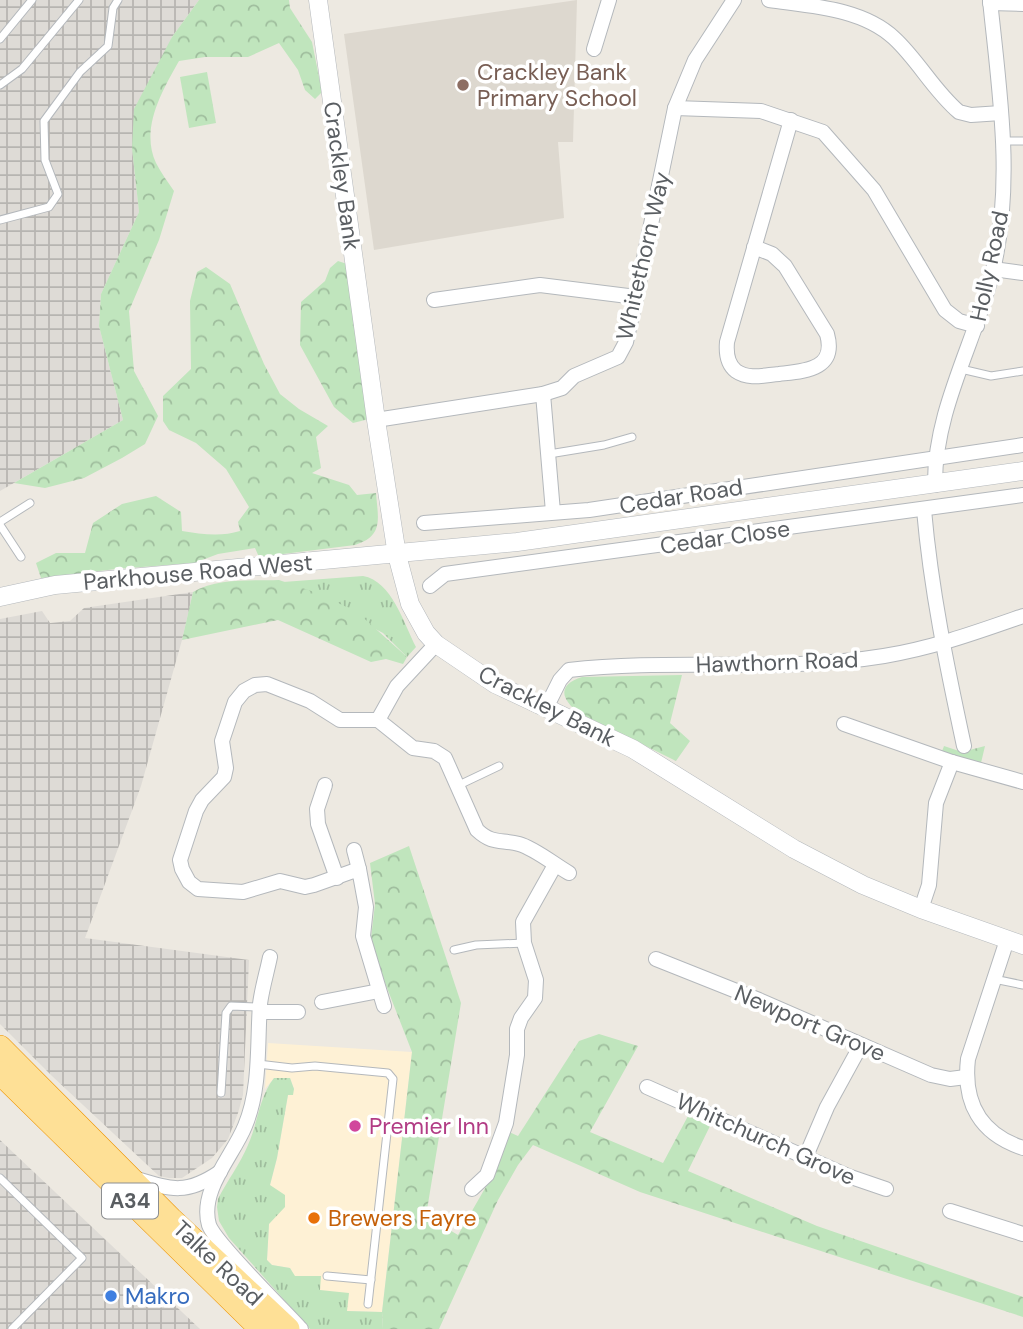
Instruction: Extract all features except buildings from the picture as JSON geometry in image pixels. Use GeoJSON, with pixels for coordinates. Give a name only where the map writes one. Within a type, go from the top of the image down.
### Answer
{"type":"FeatureCollection","features":[{"type":"Feature","properties":{"kind":"highway","name":"Talke Road"},"geometry":{"type":"LineString","coordinates":[[0,1047],[172,1219],[288,1329]]}},
{"type":"Feature","properties":{"kind":"highway","name":"Talke Road"},"geometry":{"type":"LineString","coordinates":[[0,1073],[261,1329]]}},
{"type":"Feature","properties":{"kind":"street","name":"Crackley Bank"},"geometry":{"type":"LineString","coordinates":[[318,0],[397,555],[410,604],[426,633],[436,644],[495,684],[633,749],[794,849],[863,885],[921,909],[1015,942]]}},
{"type":"Feature","properties":{"kind":"street"},"geometry":{"type":"LineString","coordinates":[[594,49],[609,0]]}},
{"type":"Feature","properties":{"kind":"street","name":"Whitethorn Way"},"geometry":{"type":"LineString","coordinates":[[376,421],[543,394],[562,388],[574,376],[618,357],[626,342],[675,108],[695,60],[734,0]]}},
{"type":"Feature","properties":{"kind":"street"},"geometry":{"type":"LineString","coordinates":[[769,0],[826,8],[867,22],[893,38],[959,112],[971,115],[1001,113]]}},
{"type":"Feature","properties":{"kind":"street"},"geometry":{"type":"LineString","coordinates":[[990,1],[1023,4]]}},
{"type":"Feature","properties":{"kind":"street","name":"Holly Road"},"geometry":{"type":"LineString","coordinates":[[935,485],[936,456],[943,422],[977,326],[993,269],[1004,189],[1004,141],[990,1]]}},
{"type":"Feature","properties":{"kind":"street"},"geometry":{"type":"LineString","coordinates":[[675,108],[761,111],[823,132],[874,190],[945,310],[959,321],[977,326]]}},
{"type":"Feature","properties":{"kind":"street"},"geometry":{"type":"LineString","coordinates":[[754,247],[772,254],[785,266],[827,334],[830,345],[826,357],[817,367],[805,371],[750,377],[736,371],[726,356],[727,342],[754,247],[791,120]]}},
{"type":"Feature","properties":{"kind":"street"},"geometry":{"type":"LineString","coordinates":[[993,269],[1023,273]]}},
{"type":"Feature","properties":{"kind":"street"},"geometry":{"type":"LineString","coordinates":[[434,300],[540,285],[636,297]]}},
{"type":"Feature","properties":{"kind":"street"},"geometry":{"type":"LineString","coordinates":[[543,394],[553,512]]}},
{"type":"Feature","properties":{"kind":"street","name":"Cedar Road"},"geometry":{"type":"LineString","coordinates":[[432,526],[589,510],[1023,445]]}},
{"type":"Feature","properties":{"kind":"street","name":"Cedar Road"},"geometry":{"type":"LineString","coordinates":[[397,555],[517,542],[1023,471]]}},
{"type":"Feature","properties":{"kind":"street","name":"Cedar Close"},"geometry":{"type":"LineString","coordinates":[[430,586],[445,574],[1023,495]]}},
{"type":"Feature","properties":{"kind":"street"},"geometry":{"type":"LineString","coordinates":[[924,510],[928,561],[959,738]]}},
{"type":"Feature","properties":{"kind":"street","name":"Cedar Road"},"geometry":{"type":"LineString","coordinates":[[709,516],[711,539]]}},
{"type":"Feature","properties":{"kind":"street","name":"Parkhouse Road West"},"geometry":{"type":"LineString","coordinates":[[0,597],[55,585],[258,565],[397,555]]}},
{"type":"Feature","properties":{"kind":"street","name":"Hawthorn Road"},"geometry":{"type":"LineString","coordinates":[[546,708],[560,680],[569,670],[838,662],[941,645],[1023,616]]}},
{"type":"Feature","properties":{"kind":"street"},"geometry":{"type":"LineString","coordinates":[[378,720],[397,686],[436,644]]}},
{"type":"Feature","properties":{"kind":"street"},"geometry":{"type":"LineString","coordinates":[[359,869],[305,887],[280,881],[243,892],[198,889],[189,883],[180,860],[196,811],[202,800],[224,778],[226,768],[222,741],[235,702],[244,691],[255,685],[267,684],[310,701],[340,720],[378,720],[413,748],[440,754],[453,771],[477,830],[485,837],[499,842],[521,844],[569,873]]}},
{"type":"Feature","properties":{"kind":"street"},"geometry":{"type":"LineString","coordinates":[[845,724],[952,762],[1023,782]]}},
{"type":"Feature","properties":{"kind":"street"},"geometry":{"type":"LineString","coordinates":[[921,909],[929,885],[936,803],[952,762]]}},
{"type":"Feature","properties":{"kind":"street"},"geometry":{"type":"LineString","coordinates":[[325,785],[317,809],[318,824],[337,878]]}},
{"type":"Feature","properties":{"kind":"street"},"geometry":{"type":"LineString","coordinates":[[354,850],[366,907],[363,936],[384,1006]]}},
{"type":"Feature","properties":{"kind":"street"},"geometry":{"type":"LineString","coordinates":[[472,1189],[487,1175],[506,1123],[517,1055],[517,1029],[535,998],[536,980],[524,943],[523,922],[555,865]]}},
{"type":"Feature","properties":{"kind":"street"},"geometry":{"type":"LineString","coordinates":[[1015,942],[994,979],[968,1059],[966,1077],[971,1102],[981,1122],[1000,1138],[1023,1148]]}},
{"type":"Feature","properties":{"kind":"street"},"geometry":{"type":"LineString","coordinates":[[270,957],[260,1010],[252,1101],[246,1124],[211,1190],[206,1210],[213,1234],[301,1329]]}},
{"type":"Feature","properties":{"kind":"street","name":"Newport Grove"},"geometry":{"type":"LineString","coordinates":[[656,959],[759,1000],[930,1075],[950,1079],[966,1077]]}},
{"type":"Feature","properties":{"kind":"street"},"geometry":{"type":"LineString","coordinates":[[322,1002],[379,991]]}},
{"type":"Feature","properties":{"kind":"street"},"geometry":{"type":"LineString","coordinates":[[260,1010],[298,1012]]}},
{"type":"Feature","properties":{"kind":"street"},"geometry":{"type":"LineString","coordinates":[[806,1156],[827,1107],[861,1045]]}},
{"type":"Feature","properties":{"kind":"street"},"geometry":{"type":"LineString","coordinates":[[517,1055],[532,1057]]}},
{"type":"Feature","properties":{"kind":"street","name":"Whitchurch Grove"},"geometry":{"type":"LineString","coordinates":[[647,1087],[848,1176],[886,1189]]}},
{"type":"Feature","properties":{"kind":"street"},"geometry":{"type":"LineString","coordinates":[[130,1176],[179,1189],[201,1185],[221,1171]]}},
{"type":"Feature","properties":{"kind":"street"},"geometry":{"type":"LineString","coordinates":[[950,1211],[1023,1234]]}},
{"type":"Feature","properties":{"kind":"lane"},"geometry":{"type":"LineString","coordinates":[[0,39],[32,0]]}},
{"type":"Feature","properties":{"kind":"lane"},"geometry":{"type":"LineString","coordinates":[[0,85],[22,69],[79,0]]}},
{"type":"Feature","properties":{"kind":"lane"},"geometry":{"type":"LineString","coordinates":[[0,220],[49,207],[58,194],[45,160],[44,121],[80,72],[108,46],[113,8],[118,0]]}},
{"type":"Feature","properties":{"kind":"lane"},"geometry":{"type":"LineString","coordinates":[[1004,141],[1023,141]]}},
{"type":"Feature","properties":{"kind":"lane"},"geometry":{"type":"LineString","coordinates":[[961,369],[991,376],[1023,371]]}},
{"type":"Feature","properties":{"kind":"lane"},"geometry":{"type":"LineString","coordinates":[[548,454],[604,445],[632,437]]}},
{"type":"Feature","properties":{"kind":"lane"},"geometry":{"type":"LineString","coordinates":[[21,557],[0,524],[30,503]]}},
{"type":"Feature","properties":{"kind":"lane"},"geometry":{"type":"LineString","coordinates":[[459,785],[499,766]]}},
{"type":"Feature","properties":{"kind":"lane"},"geometry":{"type":"LineString","coordinates":[[454,950],[476,945],[524,943]]}},
{"type":"Feature","properties":{"kind":"lane"},"geometry":{"type":"LineString","coordinates":[[994,979],[1023,985]]}},
{"type":"Feature","properties":{"kind":"lane"},"geometry":{"type":"LineString","coordinates":[[221,1093],[226,1013],[231,1006],[260,1010]]}},
{"type":"Feature","properties":{"kind":"lane"},"geometry":{"type":"LineString","coordinates":[[257,1064],[388,1073],[393,1079],[368,1304]]}},
{"type":"Feature","properties":{"kind":"lane"},"geometry":{"type":"LineString","coordinates":[[0,1178],[82,1258],[12,1329]]}},
{"type":"Feature","properties":{"kind":"lane"},"geometry":{"type":"LineString","coordinates":[[327,1276],[371,1280]]}},
{"type":"Feature","properties":{"kind":"shaded area"},"geometry":{"type":"Polygon","coordinates":[[[0,0],[199,0],[172,37],[132,148],[139,212],[101,294],[99,326],[123,420],[0,491],[0,0]]]}},
{"type":"Feature","properties":{"kind":"shaded area","name":"Crackley Bank Primary School"},"geometry":{"type":"Polygon","coordinates":[[[577,0],[573,142],[558,142],[564,218],[374,250],[344,34],[577,0]]]}},
{"type":"Feature","properties":{"kind":"shaded area"},"geometry":{"type":"Polygon","coordinates":[[[193,592],[141,786],[85,938],[249,960],[243,1095],[238,1113],[228,1139],[212,1158],[182,1178],[169,1178],[159,1176],[0,1024],[0,619],[42,611],[50,623],[70,621],[84,608],[193,592]]]}},
{"type":"Feature","properties":{"kind":"shaded area"},"geometry":{"type":"Polygon","coordinates":[[[268,1043],[412,1052],[382,1312],[347,1311],[294,1276],[290,1268],[272,1265],[267,1260],[269,1224],[275,1215],[270,1185],[288,1095],[294,1089],[290,1078],[274,1078],[265,1089],[268,1043]]]}},
{"type":"Feature","properties":{"kind":"shaded area"},"geometry":{"type":"Polygon","coordinates":[[[0,1140],[200,1329],[0,1329],[0,1140]]]}},
{"type":"Feature","properties":{"kind":"green space"},"geometry":{"type":"Polygon","coordinates":[[[199,0],[289,0],[290,8],[312,42],[322,92],[315,99],[305,90],[298,70],[279,43],[248,57],[205,57],[179,61],[155,110],[150,137],[156,163],[174,191],[159,240],[129,311],[134,371],[158,416],[145,444],[84,478],[45,488],[14,483],[123,420],[99,326],[101,294],[139,212],[132,148],[134,109],[172,37],[199,0]]]}},
{"type":"Feature","properties":{"kind":"green space"},"geometry":{"type":"Polygon","coordinates":[[[207,72],[216,123],[189,128],[180,77],[207,72]]]}},
{"type":"Feature","properties":{"kind":"green space"},"geometry":{"type":"Polygon","coordinates":[[[338,261],[347,264],[369,419],[353,423],[334,407],[300,345],[301,302],[325,281],[330,268],[338,261]]]}},
{"type":"Feature","properties":{"kind":"green space"},"geometry":{"type":"Polygon","coordinates":[[[206,267],[230,284],[264,364],[280,394],[328,426],[316,437],[321,468],[312,473],[349,485],[357,495],[376,493],[378,519],[375,531],[371,537],[355,545],[259,557],[255,548],[218,554],[194,563],[41,578],[36,563],[56,553],[85,553],[93,523],[122,504],[156,496],[181,512],[182,531],[218,534],[240,531],[238,522],[249,507],[226,469],[196,443],[169,430],[163,421],[163,396],[191,369],[190,301],[197,272],[206,267]]]}},
{"type":"Feature","properties":{"kind":"green space"},"geometry":{"type":"Polygon","coordinates":[[[363,576],[382,586],[396,605],[416,647],[407,657],[383,633],[283,582],[363,576]]]}},
{"type":"Feature","properties":{"kind":"green space"},"geometry":{"type":"Polygon","coordinates":[[[279,580],[317,593],[357,612],[407,657],[403,664],[386,659],[371,662],[278,620],[182,640],[193,592],[224,582],[279,580]]]}},
{"type":"Feature","properties":{"kind":"green space"},"geometry":{"type":"Polygon","coordinates":[[[682,675],[670,723],[690,741],[676,761],[579,713],[568,703],[564,693],[568,684],[582,677],[682,675]]]}},
{"type":"Feature","properties":{"kind":"green space"},"geometry":{"type":"Polygon","coordinates":[[[944,746],[962,752],[985,746],[981,763],[941,754],[944,746]]]}},
{"type":"Feature","properties":{"kind":"green space"},"geometry":{"type":"Polygon","coordinates":[[[409,846],[461,1003],[426,1216],[458,1235],[491,1178],[507,1131],[518,1136],[579,1041],[599,1034],[638,1046],[590,1132],[663,1163],[688,1116],[710,1126],[688,1171],[817,1226],[1023,1297],[1023,1317],[640,1192],[533,1145],[498,1200],[439,1329],[383,1329],[382,1312],[412,1052],[373,952],[371,938],[375,904],[370,863],[409,846]]]}},
{"type":"Feature","properties":{"kind":"green space"},"geometry":{"type":"Polygon","coordinates":[[[274,1078],[290,1078],[294,1089],[293,1095],[288,1095],[270,1185],[285,1195],[285,1207],[269,1224],[267,1260],[272,1265],[290,1268],[295,1276],[321,1276],[320,1290],[349,1293],[347,1311],[382,1312],[383,1329],[310,1329],[229,1238],[219,1221],[218,1199],[245,1152],[265,1093],[274,1078]]]}},
{"type":"Feature","properties":{"kind":"place","name":"Crackley Bank Primary School"},"geometry":{"type":"Point","coordinates":[463,85]}},
{"type":"Feature","properties":{"kind":"place","name":"Premier Inn"},"geometry":{"type":"Point","coordinates":[355,1126]}},
{"type":"Feature","properties":{"kind":"place","name":"Brewers Fayre"},"geometry":{"type":"Point","coordinates":[314,1218]}},
{"type":"Feature","properties":{"kind":"place","name":"Makro"},"geometry":{"type":"Point","coordinates":[111,1296]}}]}
